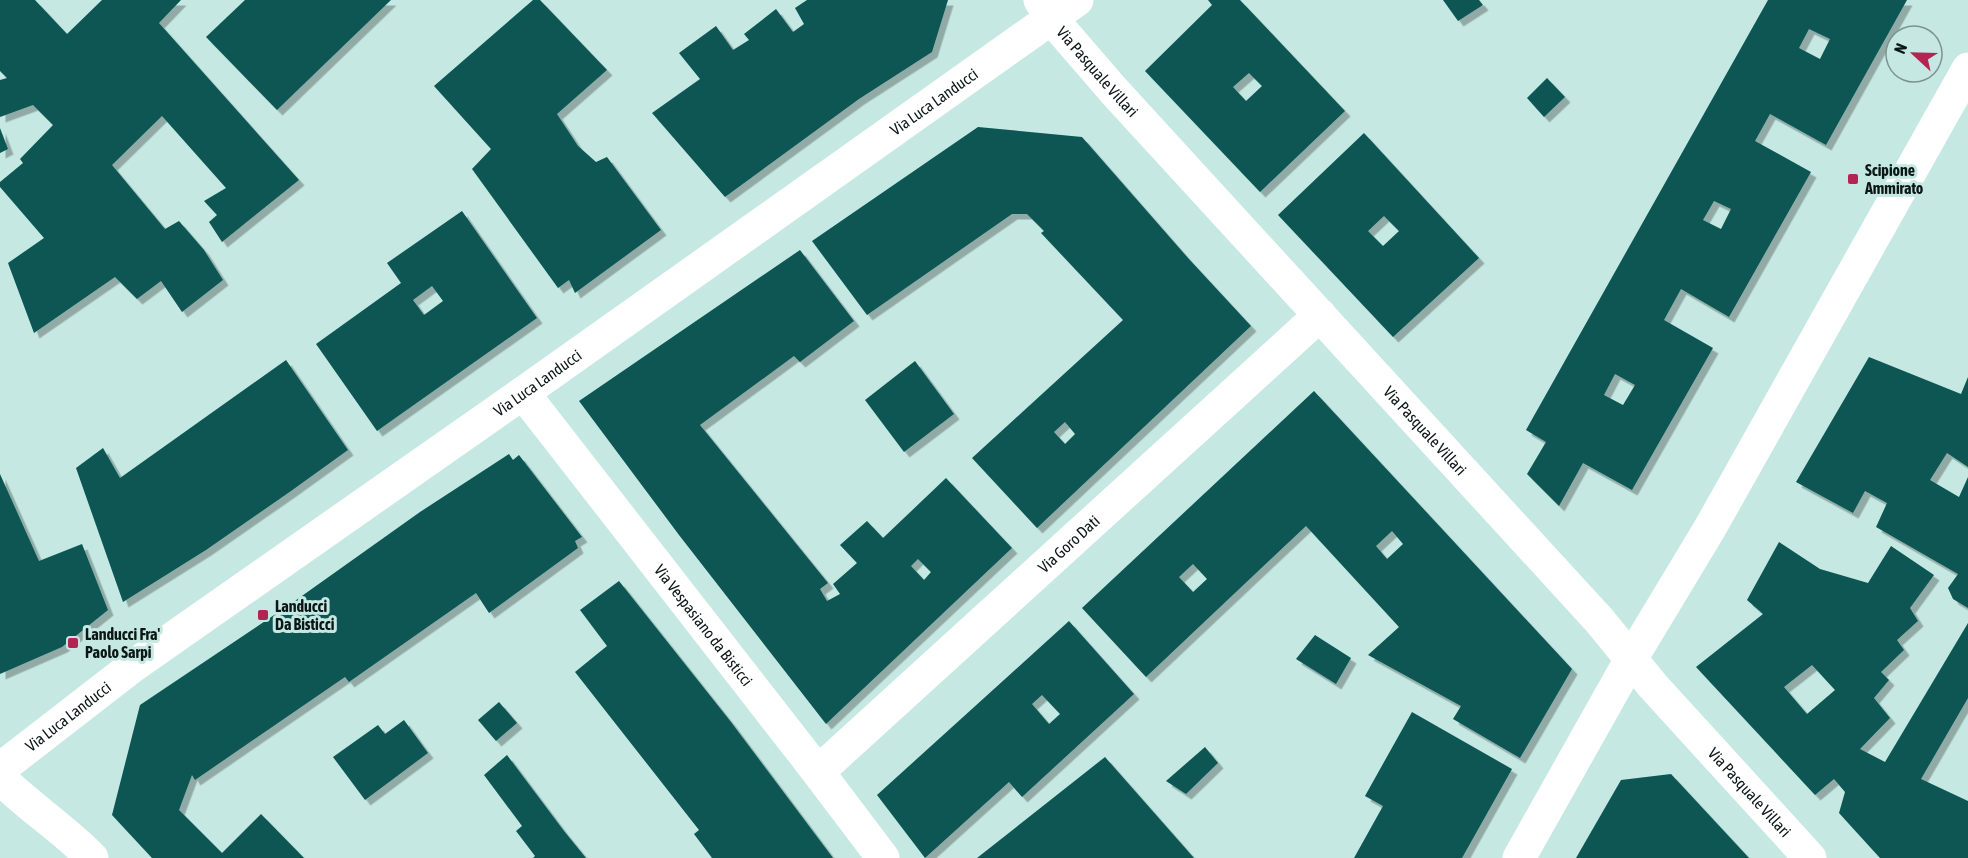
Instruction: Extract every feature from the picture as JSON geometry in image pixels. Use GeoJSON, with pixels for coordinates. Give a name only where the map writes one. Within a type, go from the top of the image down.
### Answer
{"type":"FeatureCollection","features":[{"type":"Feature","properties":{"kind":"street","name":"Via Luca Landucci"},"geometry":{"type":"LineString","coordinates":[[0,769],[133,666],[523,393],[1045,9],[1077,0]]}},
{"type":"Feature","properties":{"kind":"street","name":"Via Pasquale Villari"},"geometry":{"type":"LineString","coordinates":[[1045,9],[1114,91],[1599,620],[1653,686],[1810,858]]}},
{"type":"Feature","properties":{"kind":"street"},"geometry":{"type":"LineString","coordinates":[[1518,858],[1631,659],[1710,528],[1968,69]]}},
{"type":"Feature","properties":{"kind":"street","name":"Via Goro Dati"},"geometry":{"type":"LineString","coordinates":[[818,772],[1320,315]]}},
{"type":"Feature","properties":{"kind":"street","name":"Via Vespasiano da Bisticci"},"geometry":{"type":"LineString","coordinates":[[523,393],[818,772],[882,858]]}},
{"type":"Feature","properties":{"kind":"street"},"geometry":{"type":"LineString","coordinates":[[0,778],[19,797],[77,842],[92,858]]}},
{"type":"Feature","properties":{"kind":"building"},"geometry":{"type":"Polygon","coordinates":[[[0,0],[35,0],[67,34],[102,0],[181,0],[159,23],[299,180],[222,242],[209,222],[217,215],[204,201],[226,188],[162,116],[112,165],[165,229],[179,221],[204,250],[223,280],[182,312],[161,281],[137,299],[115,277],[34,333],[8,263],[44,238],[0,187],[0,182],[23,163],[20,159],[53,125],[33,105],[0,117],[0,80],[7,78],[0,71],[0,0]]]}},
{"type":"Feature","properties":{"kind":"building"},"geometry":{"type":"Polygon","coordinates":[[[245,0],[391,0],[277,110],[206,37],[245,0]]]}},
{"type":"Feature","properties":{"kind":"building"},"geometry":{"type":"Polygon","coordinates":[[[533,0],[540,0],[607,70],[557,114],[578,146],[596,162],[607,157],[661,230],[575,293],[569,280],[558,288],[472,169],[491,149],[434,86],[533,0]]]}},
{"type":"Feature","properties":{"kind":"building"},"geometry":{"type":"Polygon","coordinates":[[[807,0],[948,0],[932,52],[859,99],[725,197],[652,113],[700,79],[679,53],[716,26],[733,50],[749,40],[744,34],[776,9],[793,32],[804,24],[795,8],[807,0]]]}},
{"type":"Feature","properties":{"kind":"building"},"geometry":{"type":"Polygon","coordinates":[[[1208,0],[1240,0],[1345,111],[1260,192],[1145,71],[1212,5],[1208,0]],[[1249,73],[1233,87],[1246,101],[1262,86],[1249,73]]]}},
{"type":"Feature","properties":{"kind":"building"},"geometry":{"type":"Polygon","coordinates":[[[1443,0],[1479,0],[1483,5],[1458,21],[1443,0]]]}},
{"type":"Feature","properties":{"kind":"building"},"geometry":{"type":"Polygon","coordinates":[[[1768,0],[1907,0],[1894,24],[1884,24],[1884,41],[1826,145],[1770,114],[1755,141],[1811,172],[1729,317],[1681,289],[1664,320],[1713,348],[1632,490],[1583,463],[1559,506],[1527,474],[1546,442],[1526,430],[1768,0]],[[1809,29],[1799,48],[1820,59],[1830,39],[1809,29]],[[1714,201],[1703,220],[1721,229],[1731,209],[1714,201]],[[1615,374],[1604,395],[1623,405],[1635,385],[1615,374]]]}},
{"type":"Feature","properties":{"kind":"building"},"geometry":{"type":"Polygon","coordinates":[[[1547,78],[1565,97],[1544,117],[1527,98],[1547,78]]]}},
{"type":"Feature","properties":{"kind":"building"},"geometry":{"type":"Polygon","coordinates":[[[978,127],[1082,137],[1251,326],[1037,528],[972,458],[1123,320],[1041,233],[1044,231],[1027,214],[1012,214],[867,315],[812,241],[978,127]],[[1065,422],[1054,432],[1065,444],[1075,434],[1065,422]]]}},
{"type":"Feature","properties":{"kind":"building"},"geometry":{"type":"Polygon","coordinates":[[[0,128],[8,149],[0,153],[0,128]]]}},
{"type":"Feature","properties":{"kind":"building"},"geometry":{"type":"Polygon","coordinates":[[[1364,133],[1479,258],[1393,337],[1278,215],[1364,133]],[[1384,216],[1368,231],[1383,246],[1399,231],[1384,216]]]}},
{"type":"Feature","properties":{"kind":"building"},"geometry":{"type":"Polygon","coordinates":[[[462,211],[537,318],[377,431],[316,344],[401,283],[387,263],[462,211]],[[432,286],[413,300],[424,315],[443,301],[432,286]]]}},
{"type":"Feature","properties":{"kind":"building"},"geometry":{"type":"Polygon","coordinates":[[[800,250],[854,321],[800,362],[794,356],[700,425],[828,583],[820,589],[827,601],[840,594],[833,584],[857,563],[840,545],[867,521],[883,538],[946,478],[1012,548],[826,724],[679,535],[579,401],[800,250]],[[918,559],[911,566],[924,580],[931,572],[918,559]]]}},
{"type":"Feature","properties":{"kind":"building"},"geometry":{"type":"Polygon","coordinates":[[[1869,357],[1961,394],[1968,377],[1968,467],[1947,453],[1930,480],[1959,497],[1968,477],[1968,608],[1953,599],[1948,588],[1958,574],[1876,527],[1887,503],[1865,491],[1853,513],[1796,482],[1869,357]]]}},
{"type":"Feature","properties":{"kind":"building"},"geometry":{"type":"Polygon","coordinates":[[[286,360],[348,450],[206,550],[123,602],[76,468],[103,448],[120,478],[286,360]]]}},
{"type":"Feature","properties":{"kind":"building"},"geometry":{"type":"Polygon","coordinates":[[[915,361],[954,414],[904,452],[865,400],[915,361]]]}},
{"type":"Feature","properties":{"kind":"building"},"geometry":{"type":"Polygon","coordinates":[[[1314,391],[1572,669],[1520,758],[1453,719],[1461,706],[1368,655],[1399,627],[1306,526],[1146,677],[1082,608],[1314,391]],[[1392,531],[1376,546],[1387,559],[1403,544],[1392,531]],[[1193,564],[1179,577],[1193,592],[1207,579],[1193,564]]]}},
{"type":"Feature","properties":{"kind":"building"},"geometry":{"type":"Polygon","coordinates":[[[509,454],[513,460],[519,455],[582,537],[575,541],[578,548],[489,613],[476,593],[349,682],[345,677],[195,780],[192,775],[179,810],[222,853],[261,814],[304,858],[152,858],[112,815],[140,705],[292,603],[420,512],[509,454]]]}},
{"type":"Feature","properties":{"kind":"building"},"geometry":{"type":"Polygon","coordinates":[[[0,474],[39,561],[82,544],[108,610],[62,647],[0,674],[0,474]]]}},
{"type":"Feature","properties":{"kind":"building"},"geometry":{"type":"Polygon","coordinates":[[[1779,542],[1820,569],[1868,583],[1891,546],[1934,575],[1910,608],[1918,621],[1897,640],[1904,650],[1881,672],[1889,680],[1874,698],[1890,718],[1860,749],[1885,762],[1968,623],[1968,698],[1921,779],[1968,801],[1968,858],[1880,858],[1839,813],[1845,792],[1834,779],[1815,795],[1696,667],[1763,614],[1747,600],[1779,542]],[[1812,665],[1784,687],[1807,714],[1835,690],[1812,665]]]}},
{"type":"Feature","properties":{"kind":"building"},"geometry":{"type":"Polygon","coordinates":[[[619,581],[731,722],[833,858],[712,858],[694,834],[699,830],[575,672],[607,646],[580,610],[619,581]]]}},
{"type":"Feature","properties":{"kind":"building"},"geometry":{"type":"Polygon","coordinates":[[[1069,621],[1134,694],[1022,797],[1009,782],[925,858],[877,795],[1069,621]],[[1042,695],[1032,704],[1049,724],[1060,714],[1042,695]]]}},
{"type":"Feature","properties":{"kind":"building"},"geometry":{"type":"Polygon","coordinates":[[[1315,635],[1351,658],[1336,684],[1296,659],[1315,635]]]}},
{"type":"Feature","properties":{"kind":"building"},"geometry":{"type":"Polygon","coordinates":[[[499,702],[517,723],[496,741],[478,720],[499,702]]]}},
{"type":"Feature","properties":{"kind":"building"},"geometry":{"type":"Polygon","coordinates":[[[1412,712],[1512,769],[1462,858],[1354,858],[1383,806],[1365,796],[1412,712]]]}},
{"type":"Feature","properties":{"kind":"building"},"geometry":{"type":"Polygon","coordinates":[[[404,720],[428,753],[365,800],[333,757],[378,725],[385,734],[404,720]]]}},
{"type":"Feature","properties":{"kind":"building"},"geometry":{"type":"Polygon","coordinates":[[[1205,747],[1218,763],[1186,794],[1166,781],[1205,747]]]}},
{"type":"Feature","properties":{"kind":"building"},"geometry":{"type":"Polygon","coordinates":[[[507,755],[586,858],[533,858],[535,856],[516,831],[522,826],[484,775],[507,755]]]}},
{"type":"Feature","properties":{"kind":"building"},"geometry":{"type":"Polygon","coordinates":[[[1105,757],[1194,858],[977,858],[1105,757]]]}},
{"type":"Feature","properties":{"kind":"building"},"geometry":{"type":"Polygon","coordinates":[[[1671,774],[1749,858],[1576,858],[1621,780],[1671,774]]]}},
{"type":"Feature","properties":{"kind":"place","name":"Scipione Ammirato"},"geometry":{"type":"Point","coordinates":[1853,179]}},
{"type":"Feature","properties":{"kind":"place","name":"Landucci Da Bisticci"},"geometry":{"type":"Point","coordinates":[263,615]}},
{"type":"Feature","properties":{"kind":"place","name":"Landucci Fra' Paolo Sarpi"},"geometry":{"type":"Point","coordinates":[73,643]}}]}
